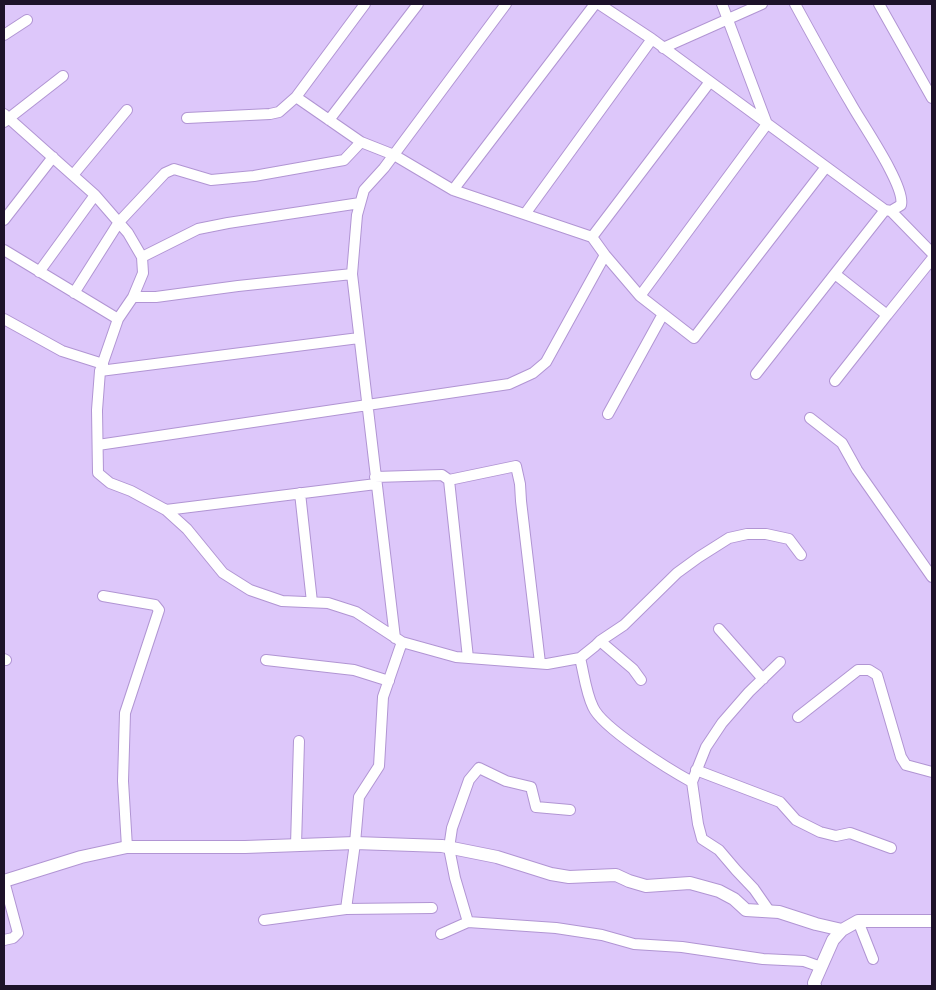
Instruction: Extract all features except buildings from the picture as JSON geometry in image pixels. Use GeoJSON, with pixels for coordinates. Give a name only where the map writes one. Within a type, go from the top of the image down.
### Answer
{"type":"FeatureCollection","features":[{"type":"Feature","properties":{"kind":"street"},"geometry":{"type":"LineString","coordinates":[[188,118],[279,112],[296,97],[364,4]]}},
{"type":"Feature","properties":{"kind":"street"},"geometry":{"type":"LineString","coordinates":[[329,120],[418,4]]}},
{"type":"Feature","properties":{"kind":"street"},"geometry":{"type":"LineString","coordinates":[[346,909],[359,797],[379,766],[383,697],[399,640],[376,480],[352,274],[357,215],[364,190],[394,155],[506,4]]}},
{"type":"Feature","properties":{"kind":"street"},"geometry":{"type":"LineString","coordinates":[[453,190],[597,4],[652,39],[709,83],[888,210],[932,253]]}},
{"type":"Feature","properties":{"kind":"street"},"geometry":{"type":"LineString","coordinates":[[722,4],[767,124]]}},
{"type":"Feature","properties":{"kind":"street"},"geometry":{"type":"LineString","coordinates":[[663,48],[762,4]]}},
{"type":"Feature","properties":{"kind":"street"},"geometry":{"type":"LineString","coordinates":[[756,374],[888,210],[901,205],[902,199],[882,155],[795,4]]}},
{"type":"Feature","properties":{"kind":"street"},"geometry":{"type":"LineString","coordinates":[[879,4],[932,98]]}},
{"type":"Feature","properties":{"kind":"street"},"geometry":{"type":"LineString","coordinates":[[4,35],[27,20]]}},
{"type":"Feature","properties":{"kind":"street"},"geometry":{"type":"LineString","coordinates":[[525,214],[652,39]]}},
{"type":"Feature","properties":{"kind":"street"},"geometry":{"type":"LineString","coordinates":[[62,76],[5,118],[95,195],[128,233],[142,256],[143,273],[133,297],[118,319],[101,368],[97,410],[98,473],[110,483],[131,491],[166,510],[187,529],[223,573],[250,590],[282,601],[328,603],[356,612],[399,640],[456,657],[547,664],[580,658],[600,640],[624,625],[677,573],[729,538],[747,534],[766,534],[789,539],[801,555]]}},
{"type":"Feature","properties":{"kind":"street"},"geometry":{"type":"LineString","coordinates":[[592,237],[709,83]]}},
{"type":"Feature","properties":{"kind":"street"},"geometry":{"type":"LineString","coordinates":[[296,97],[360,142],[394,155],[453,190],[592,237],[640,296],[694,338],[826,167]]}},
{"type":"Feature","properties":{"kind":"street"},"geometry":{"type":"LineString","coordinates":[[73,175],[126,110]]}},
{"type":"Feature","properties":{"kind":"street"},"geometry":{"type":"LineString","coordinates":[[640,296],[767,124]]}},
{"type":"Feature","properties":{"kind":"street"},"geometry":{"type":"LineString","coordinates":[[74,292],[119,222],[165,173],[174,169],[211,180],[254,176],[344,160],[360,142]]}},
{"type":"Feature","properties":{"kind":"street"},"geometry":{"type":"LineString","coordinates":[[4,220],[52,157]]}},
{"type":"Feature","properties":{"kind":"street"},"geometry":{"type":"LineString","coordinates":[[40,272],[95,195]]}},
{"type":"Feature","properties":{"kind":"street"},"geometry":{"type":"LineString","coordinates":[[142,256],[198,229],[360,203]]}},
{"type":"Feature","properties":{"kind":"street"},"geometry":{"type":"LineString","coordinates":[[4,250],[118,319]]}},
{"type":"Feature","properties":{"kind":"street"},"geometry":{"type":"LineString","coordinates":[[98,445],[509,384],[533,373],[546,362],[605,255]]}},
{"type":"Feature","properties":{"kind":"street"},"geometry":{"type":"LineString","coordinates":[[835,382],[932,259]]}},
{"type":"Feature","properties":{"kind":"street"},"geometry":{"type":"LineString","coordinates":[[133,297],[163,296],[352,274]]}},
{"type":"Feature","properties":{"kind":"street"},"geometry":{"type":"LineString","coordinates":[[835,274],[888,315]]}},
{"type":"Feature","properties":{"kind":"street"},"geometry":{"type":"LineString","coordinates":[[608,414],[663,314]]}},
{"type":"Feature","properties":{"kind":"street"},"geometry":{"type":"LineString","coordinates":[[4,319],[62,350],[101,368],[360,338]]}},
{"type":"Feature","properties":{"kind":"street"},"geometry":{"type":"LineString","coordinates":[[810,418],[842,443],[857,470],[932,577]]}},
{"type":"Feature","properties":{"kind":"street"},"geometry":{"type":"LineString","coordinates":[[166,510],[300,493],[376,480],[442,475],[449,480],[516,466],[520,484],[540,663]]}},
{"type":"Feature","properties":{"kind":"street"},"geometry":{"type":"LineString","coordinates":[[449,480],[468,658]]}},
{"type":"Feature","properties":{"kind":"street"},"geometry":{"type":"LineString","coordinates":[[300,493],[312,602]]}},
{"type":"Feature","properties":{"kind":"street"},"geometry":{"type":"LineString","coordinates":[[103,596],[155,605],[158,610],[124,713],[123,782],[127,847]]}},
{"type":"Feature","properties":{"kind":"street"},"geometry":{"type":"LineString","coordinates":[[719,629],[762,679]]}},
{"type":"Feature","properties":{"kind":"street"},"geometry":{"type":"LineString","coordinates":[[600,640],[633,669],[641,680]]}},
{"type":"Feature","properties":{"kind":"street"},"geometry":{"type":"LineString","coordinates":[[580,658],[593,709],[607,724],[656,761],[692,782]]}},
{"type":"Feature","properties":{"kind":"street"},"geometry":{"type":"LineString","coordinates":[[266,660],[354,670],[388,681]]}},
{"type":"Feature","properties":{"kind":"street"},"geometry":{"type":"LineString","coordinates":[[770,912],[754,889],[719,850],[702,839],[692,782],[706,747],[722,722],[780,662]]}},
{"type":"Feature","properties":{"kind":"street"},"geometry":{"type":"LineString","coordinates":[[798,717],[858,670],[869,670],[877,675],[900,757],[906,765],[932,772]]}},
{"type":"Feature","properties":{"kind":"street"},"geometry":{"type":"LineString","coordinates":[[296,844],[299,741]]}},
{"type":"Feature","properties":{"kind":"street"},"geometry":{"type":"LineString","coordinates":[[468,922],[455,878],[450,848],[452,828],[469,780],[479,768],[506,781],[531,787],[536,807],[570,810]]}},
{"type":"Feature","properties":{"kind":"street"},"geometry":{"type":"LineString","coordinates":[[696,770],[780,802],[796,820],[820,832],[836,836],[850,833],[891,848]]}},
{"type":"Feature","properties":{"kind":"street"},"geometry":{"type":"LineString","coordinates":[[4,940],[13,938],[18,932],[4,881],[81,857],[127,847],[245,847],[355,843],[442,846],[497,857],[551,874],[569,877],[616,875],[646,886],[690,883],[726,895],[734,899],[746,910],[779,912],[842,930]]}},
{"type":"Feature","properties":{"kind":"street"},"geometry":{"type":"LineString","coordinates":[[264,920],[346,909],[432,908]]}},
{"type":"Feature","properties":{"kind":"street"},"geometry":{"type":"LineString","coordinates":[[858,921],[873,959]]}},
{"type":"Feature","properties":{"kind":"street"},"geometry":{"type":"LineString","coordinates":[[815,986],[814,983],[833,940],[842,930],[858,921],[931,922]]}},
{"type":"Feature","properties":{"kind":"street"},"geometry":{"type":"LineString","coordinates":[[441,934],[468,922],[556,928],[602,935],[634,944],[682,947],[763,960],[804,961],[821,967]]}}]}
